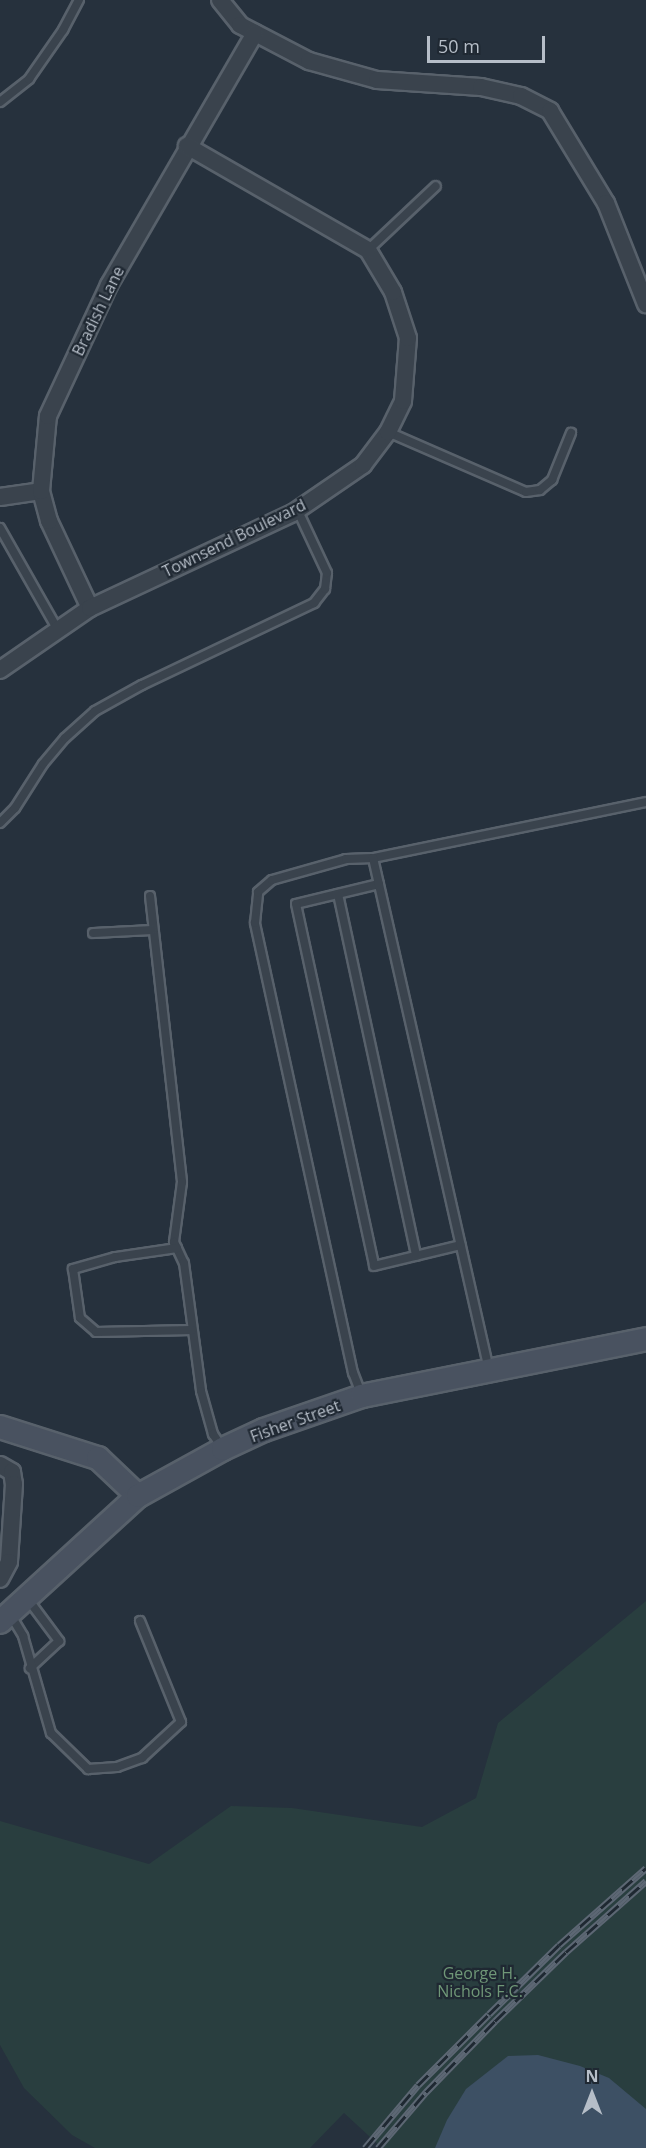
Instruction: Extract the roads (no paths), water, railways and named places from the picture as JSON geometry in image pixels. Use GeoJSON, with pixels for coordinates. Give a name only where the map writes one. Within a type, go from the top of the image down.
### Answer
{"type":"FeatureCollection","features":[{"type":"Feature","properties":{"kind":"street"},"geometry":{"type":"LineString","coordinates":[[220,0],[240,25],[309,61],[377,80],[481,87],[521,96],[550,111],[606,204],[646,304]]}},
{"type":"Feature","properties":{"kind":"street","name":"Bradish Lane"},"geometry":{"type":"LineString","coordinates":[[90,608],[50,521],[41,490],[48,416],[109,285],[187,146],[255,33]]}},
{"type":"Feature","properties":{"kind":"street","name":"Townsend Boulevard"},"geometry":{"type":"LineString","coordinates":[[0,670],[90,608],[297,509],[363,465],[388,432],[403,401],[408,338],[393,292],[368,250],[187,146]]}},
{"type":"Feature","properties":{"kind":"street"},"geometry":{"type":"LineString","coordinates":[[0,497],[41,490]]}},
{"type":"Feature","properties":{"kind":"street","name":"Fisher Street"},"geometry":{"type":"LineString","coordinates":[[5,1617],[138,1496],[223,1449],[264,1430],[362,1396],[646,1339]]}},
{"type":"Feature","properties":{"kind":"street"},"geometry":{"type":"LineString","coordinates":[[0,1427],[98,1458],[120,1476],[138,1496]]}},
{"type":"Feature","properties":{"kind":"street"},"geometry":{"type":"LineString","coordinates":[[0,1465],[12,1472],[14,1484],[9,1562],[0,1579]]}},
{"type":"Feature","properties":{"kind":"lane"},"geometry":{"type":"LineString","coordinates":[[0,102],[29,79],[63,30],[79,0]]}},
{"type":"Feature","properties":{"kind":"lane"},"geometry":{"type":"LineString","coordinates":[[368,250],[436,186]]}},
{"type":"Feature","properties":{"kind":"lane"},"geometry":{"type":"LineString","coordinates":[[388,432],[526,492],[540,490],[552,480],[571,433]]}},
{"type":"Feature","properties":{"kind":"lane"},"geometry":{"type":"LineString","coordinates":[[0,823],[15,808],[50,756],[95,711],[142,685],[314,603],[325,589],[327,573],[297,509]]}},
{"type":"Feature","properties":{"kind":"lane"},"geometry":{"type":"LineString","coordinates":[[0,528],[58,630]]}},
{"type":"Feature","properties":{"kind":"lane"},"geometry":{"type":"LineString","coordinates":[[362,1396],[353,1373],[255,923],[258,892],[272,880],[346,859],[373,858],[646,802]]}},
{"type":"Feature","properties":{"kind":"lane"},"geometry":{"type":"LineString","coordinates":[[373,858],[489,1371]]}},
{"type":"Feature","properties":{"kind":"lane"},"geometry":{"type":"LineString","coordinates":[[379,884],[296,904],[371,1254],[374,1266],[461,1245]]}},
{"type":"Feature","properties":{"kind":"lane"},"geometry":{"type":"LineString","coordinates":[[338,894],[416,1256]]}},
{"type":"Feature","properties":{"kind":"lane"},"geometry":{"type":"LineString","coordinates":[[150,896],[182,1182],[174,1242],[184,1263],[205,1408],[213,1434],[223,1449]]}},
{"type":"Feature","properties":{"kind":"lane"},"geometry":{"type":"LineString","coordinates":[[93,933],[153,930]]}},
{"type":"Feature","properties":{"kind":"lane"},"geometry":{"type":"LineString","coordinates":[[177,1248],[116,1257],[73,1269],[80,1318],[96,1332],[192,1329]]}},
{"type":"Feature","properties":{"kind":"lane"},"geometry":{"type":"LineString","coordinates":[[26,1598],[59,1641],[30,1668]]}},
{"type":"Feature","properties":{"kind":"lane"},"geometry":{"type":"LineString","coordinates":[[5,1617],[23,1636],[30,1668],[51,1733],[88,1769],[117,1767],[142,1758],[181,1722],[140,1621]]}},
{"type":"Feature","properties":{"kind":"water"},"geometry":{"type":"Polygon","coordinates":[[[538,2055],[580,2066],[609,2078],[646,2109],[646,2148],[435,2148],[447,2120],[466,2089],[508,2056],[538,2055]]]}},
{"type":"Feature","properties":{"kind":"railway"},"geometry":{"type":"LineString","coordinates":[[365,2148],[418,2085],[489,2014],[559,1945],[646,1868]]}},
{"type":"Feature","properties":{"kind":"railway"},"geometry":{"type":"LineString","coordinates":[[378,2148],[426,2092],[495,2021],[566,1952],[646,1881]]}},
{"type":"Feature","properties":{"kind":"park label","name":"George H. Nichols F.C."},"geometry":{"type":"Point","coordinates":[480,1982]}}]}
